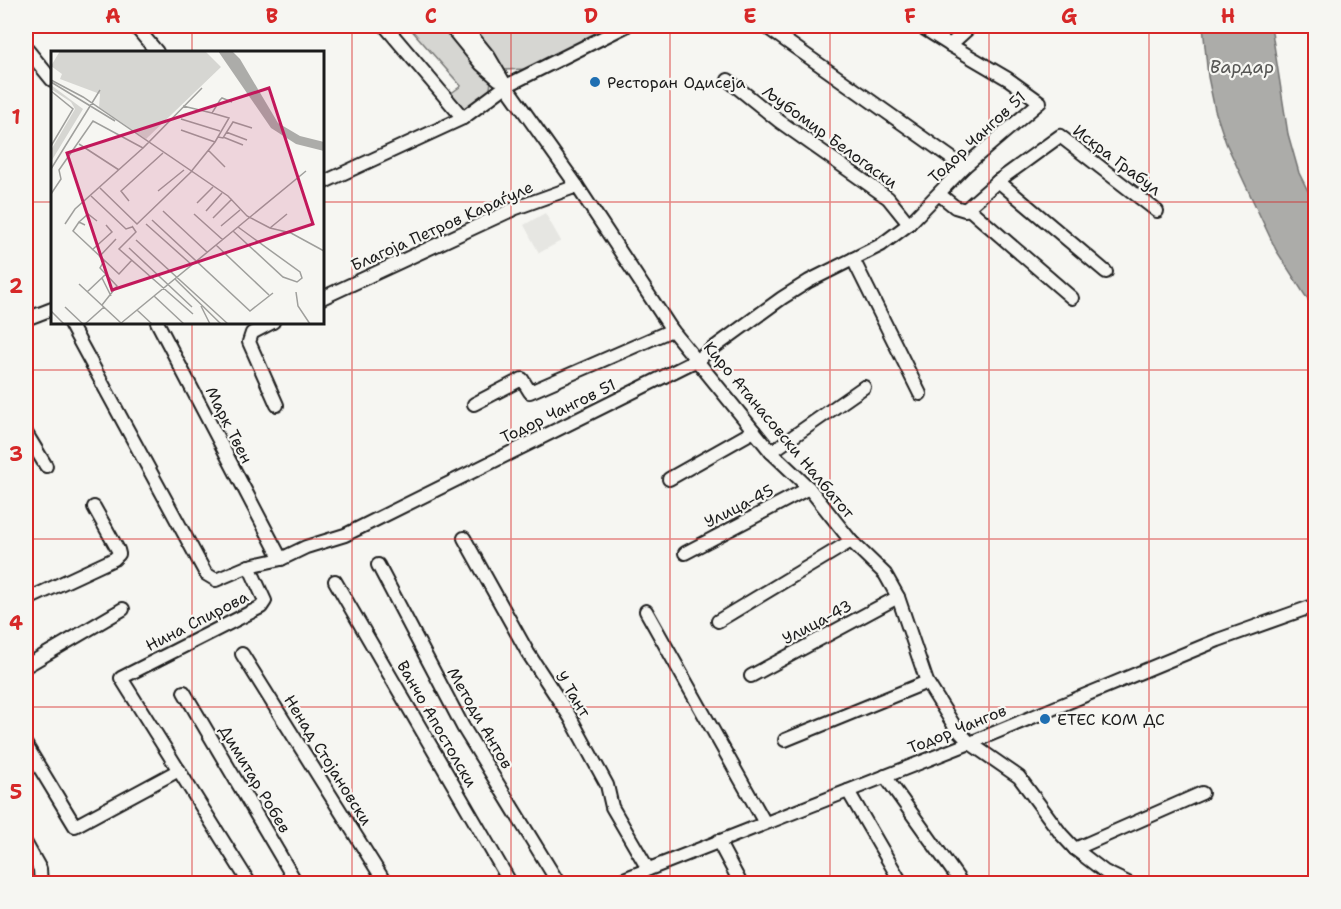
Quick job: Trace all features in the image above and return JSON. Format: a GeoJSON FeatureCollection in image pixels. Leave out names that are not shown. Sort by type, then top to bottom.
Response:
{"type":"FeatureCollection","features":[{"type":"Feature","properties":{"kind":"street"},"geometry":{"type":"LineString","coordinates":[[135,26],[156,51]]}},
{"type":"Feature","properties":{"kind":"street"},"geometry":{"type":"LineString","coordinates":[[385,26],[463,118]]}},
{"type":"Feature","properties":{"kind":"street"},"geometry":{"type":"LineString","coordinates":[[450,26],[481,64],[506,86]]}},
{"type":"Feature","properties":{"kind":"street"},"geometry":{"type":"LineString","coordinates":[[464,26],[489,57],[506,86]]}},
{"type":"Feature","properties":{"kind":"street"},"geometry":{"type":"LineString","coordinates":[[324,182],[463,118],[506,86],[626,26]]}},
{"type":"Feature","properties":{"kind":"street"},"geometry":{"type":"LineString","coordinates":[[765,26],[964,166]]}},
{"type":"Feature","properties":{"kind":"street","name":"Тодор Чангов 51"},"geometry":{"type":"LineString","coordinates":[[249,566],[281,559],[306,547],[345,535],[697,360],[782,298],[881,245],[909,224],[964,166],[1040,102],[1008,79],[920,26]]}},
{"type":"Feature","properties":{"kind":"street"},"geometry":{"type":"LineString","coordinates":[[950,45],[971,26]]}},
{"type":"Feature","properties":{"kind":"street"},"geometry":{"type":"LineString","coordinates":[[26,48],[51,79]]}},
{"type":"Feature","properties":{"kind":"street","name":"Љубомир Белогаски"},"geometry":{"type":"LineString","coordinates":[[728,80],[779,121],[888,198],[909,224]]}},
{"type":"Feature","properties":{"kind":"street","name":"Киро Атанасовски Налбатот"},"geometry":{"type":"LineString","coordinates":[[506,86],[577,186],[672,330],[771,452],[808,488],[851,541],[885,574],[898,597],[927,682],[955,727],[970,743],[1019,777],[1061,834],[1075,849],[1105,872],[1130,884]]}},
{"type":"Feature","properties":{"kind":"street","name":"Искра Грабул"},"geometry":{"type":"LineString","coordinates":[[968,208],[998,181],[1060,136],[1157,211]]}},
{"type":"Feature","properties":{"kind":"street"},"geometry":{"type":"LineString","coordinates":[[998,181],[1106,272]]}},
{"type":"Feature","properties":{"kind":"street","name":"Благоја Петров Караѓуле"},"geometry":{"type":"LineString","coordinates":[[324,297],[516,208],[577,186]]}},
{"type":"Feature","properties":{"kind":"street"},"geometry":{"type":"LineString","coordinates":[[939,194],[958,208],[963,210],[968,208],[1072,298]]}},
{"type":"Feature","properties":{"kind":"street"},"geometry":{"type":"LineString","coordinates":[[853,259],[920,394]]}},
{"type":"Feature","properties":{"kind":"street"},"geometry":{"type":"LineString","coordinates":[[26,319],[51,309]]}},
{"type":"Feature","properties":{"kind":"street","name":"Нина Спирова"},"geometry":{"type":"LineString","coordinates":[[70,324],[206,574],[216,580],[249,566],[265,601],[261,607],[121,678],[250,884]]}},
{"type":"Feature","properties":{"kind":"street","name":"Марк Твен"},"geometry":{"type":"LineString","coordinates":[[158,324],[281,559]]}},
{"type":"Feature","properties":{"kind":"street"},"geometry":{"type":"LineString","coordinates":[[269,324],[252,333],[249,342],[277,405]]}},
{"type":"Feature","properties":{"kind":"street"},"geometry":{"type":"LineString","coordinates":[[474,404],[522,379],[530,392],[672,330]]}},
{"type":"Feature","properties":{"kind":"street"},"geometry":{"type":"LineString","coordinates":[[771,452],[864,387]]}},
{"type":"Feature","properties":{"kind":"street"},"geometry":{"type":"LineString","coordinates":[[669,479],[754,431]]}},
{"type":"Feature","properties":{"kind":"street"},"geometry":{"type":"LineString","coordinates":[[26,433],[46,466]]}},
{"type":"Feature","properties":{"kind":"street","name":"Улица-45"},"geometry":{"type":"LineString","coordinates":[[685,553],[808,488]]}},
{"type":"Feature","properties":{"kind":"street"},"geometry":{"type":"LineString","coordinates":[[26,600],[117,557],[118,550],[94,507]]}},
{"type":"Feature","properties":{"kind":"street","name":"У Тант"},"geometry":{"type":"LineString","coordinates":[[464,538],[528,653],[570,717],[607,784],[612,807],[648,869]]}},
{"type":"Feature","properties":{"kind":"street"},"geometry":{"type":"LineString","coordinates":[[718,621],[851,541]]}},
{"type":"Feature","properties":{"kind":"street","name":"Методи Антов"},"geometry":{"type":"LineString","coordinates":[[378,565],[463,727],[559,884]]}},
{"type":"Feature","properties":{"kind":"street","name":"Ванчо Апостолски"},"geometry":{"type":"LineString","coordinates":[[335,581],[511,884]]}},
{"type":"Feature","properties":{"kind":"street","name":"Улица-43"},"geometry":{"type":"LineString","coordinates":[[751,676],[898,597]]}},
{"type":"Feature","properties":{"kind":"street","name":"Тодор Чангов"},"geometry":{"type":"LineString","coordinates":[[611,884],[970,743],[1218,640],[1316,605]]}},
{"type":"Feature","properties":{"kind":"street"},"geometry":{"type":"LineString","coordinates":[[26,666],[123,609]]}},
{"type":"Feature","properties":{"kind":"street"},"geometry":{"type":"LineString","coordinates":[[646,611],[765,823]]}},
{"type":"Feature","properties":{"kind":"street","name":"Ненад Стојановски"},"geometry":{"type":"LineString","coordinates":[[242,654],[386,884]]}},
{"type":"Feature","properties":{"kind":"street"},"geometry":{"type":"LineString","coordinates":[[784,740],[927,682]]}},
{"type":"Feature","properties":{"kind":"street","name":"Димитар Робев"},"geometry":{"type":"LineString","coordinates":[[184,692],[297,884]]}},
{"type":"Feature","properties":{"kind":"street"},"geometry":{"type":"LineString","coordinates":[[26,745],[75,826],[179,770]]}},
{"type":"Feature","properties":{"kind":"street"},"geometry":{"type":"LineString","coordinates":[[885,776],[962,884]]}},
{"type":"Feature","properties":{"kind":"street"},"geometry":{"type":"LineString","coordinates":[[848,790],[902,884]]}},
{"type":"Feature","properties":{"kind":"street"},"geometry":{"type":"LineString","coordinates":[[1075,849],[1202,793]]}},
{"type":"Feature","properties":{"kind":"street"},"geometry":{"type":"LineString","coordinates":[[718,841],[741,884]]}},
{"type":"Feature","properties":{"kind":"street"},"geometry":{"type":"LineString","coordinates":[[26,844],[40,869],[41,884]]}},
{"type":"Feature","properties":{"kind":"shaded area"},"geometry":{"type":"Polygon","coordinates":[[[408,26],[441,26],[491,81],[489,96],[466,110],[450,94],[461,86],[408,26]]]}},
{"type":"Feature","properties":{"kind":"shaded area"},"geometry":{"type":"Polygon","coordinates":[[[469,26],[620,26],[524,69],[504,70],[469,26]]]}},
{"type":"Feature","properties":{"kind":"shaded area"},"geometry":{"type":"Polygon","coordinates":[[[545,213],[561,241],[539,253],[524,225],[545,213]]]}},
{"type":"Feature","properties":{"kind":"water","name":"Вардар"},"geometry":{"type":"Polygon","coordinates":[[[1203,26],[1271,26],[1288,134],[1299,173],[1315,205],[1315,311],[1276,250],[1226,143],[1215,110],[1208,77],[1203,26]]]}},
{"type":"Feature","properties":{"kind":"place","name":"Ресторан Одисеја"},"geometry":{"type":"Point","coordinates":[595,82]}},
{"type":"Feature","properties":{"kind":"place","name":"ЕТЕС КОМ ДС"},"geometry":{"type":"Point","coordinates":[1045,719]}}]}
